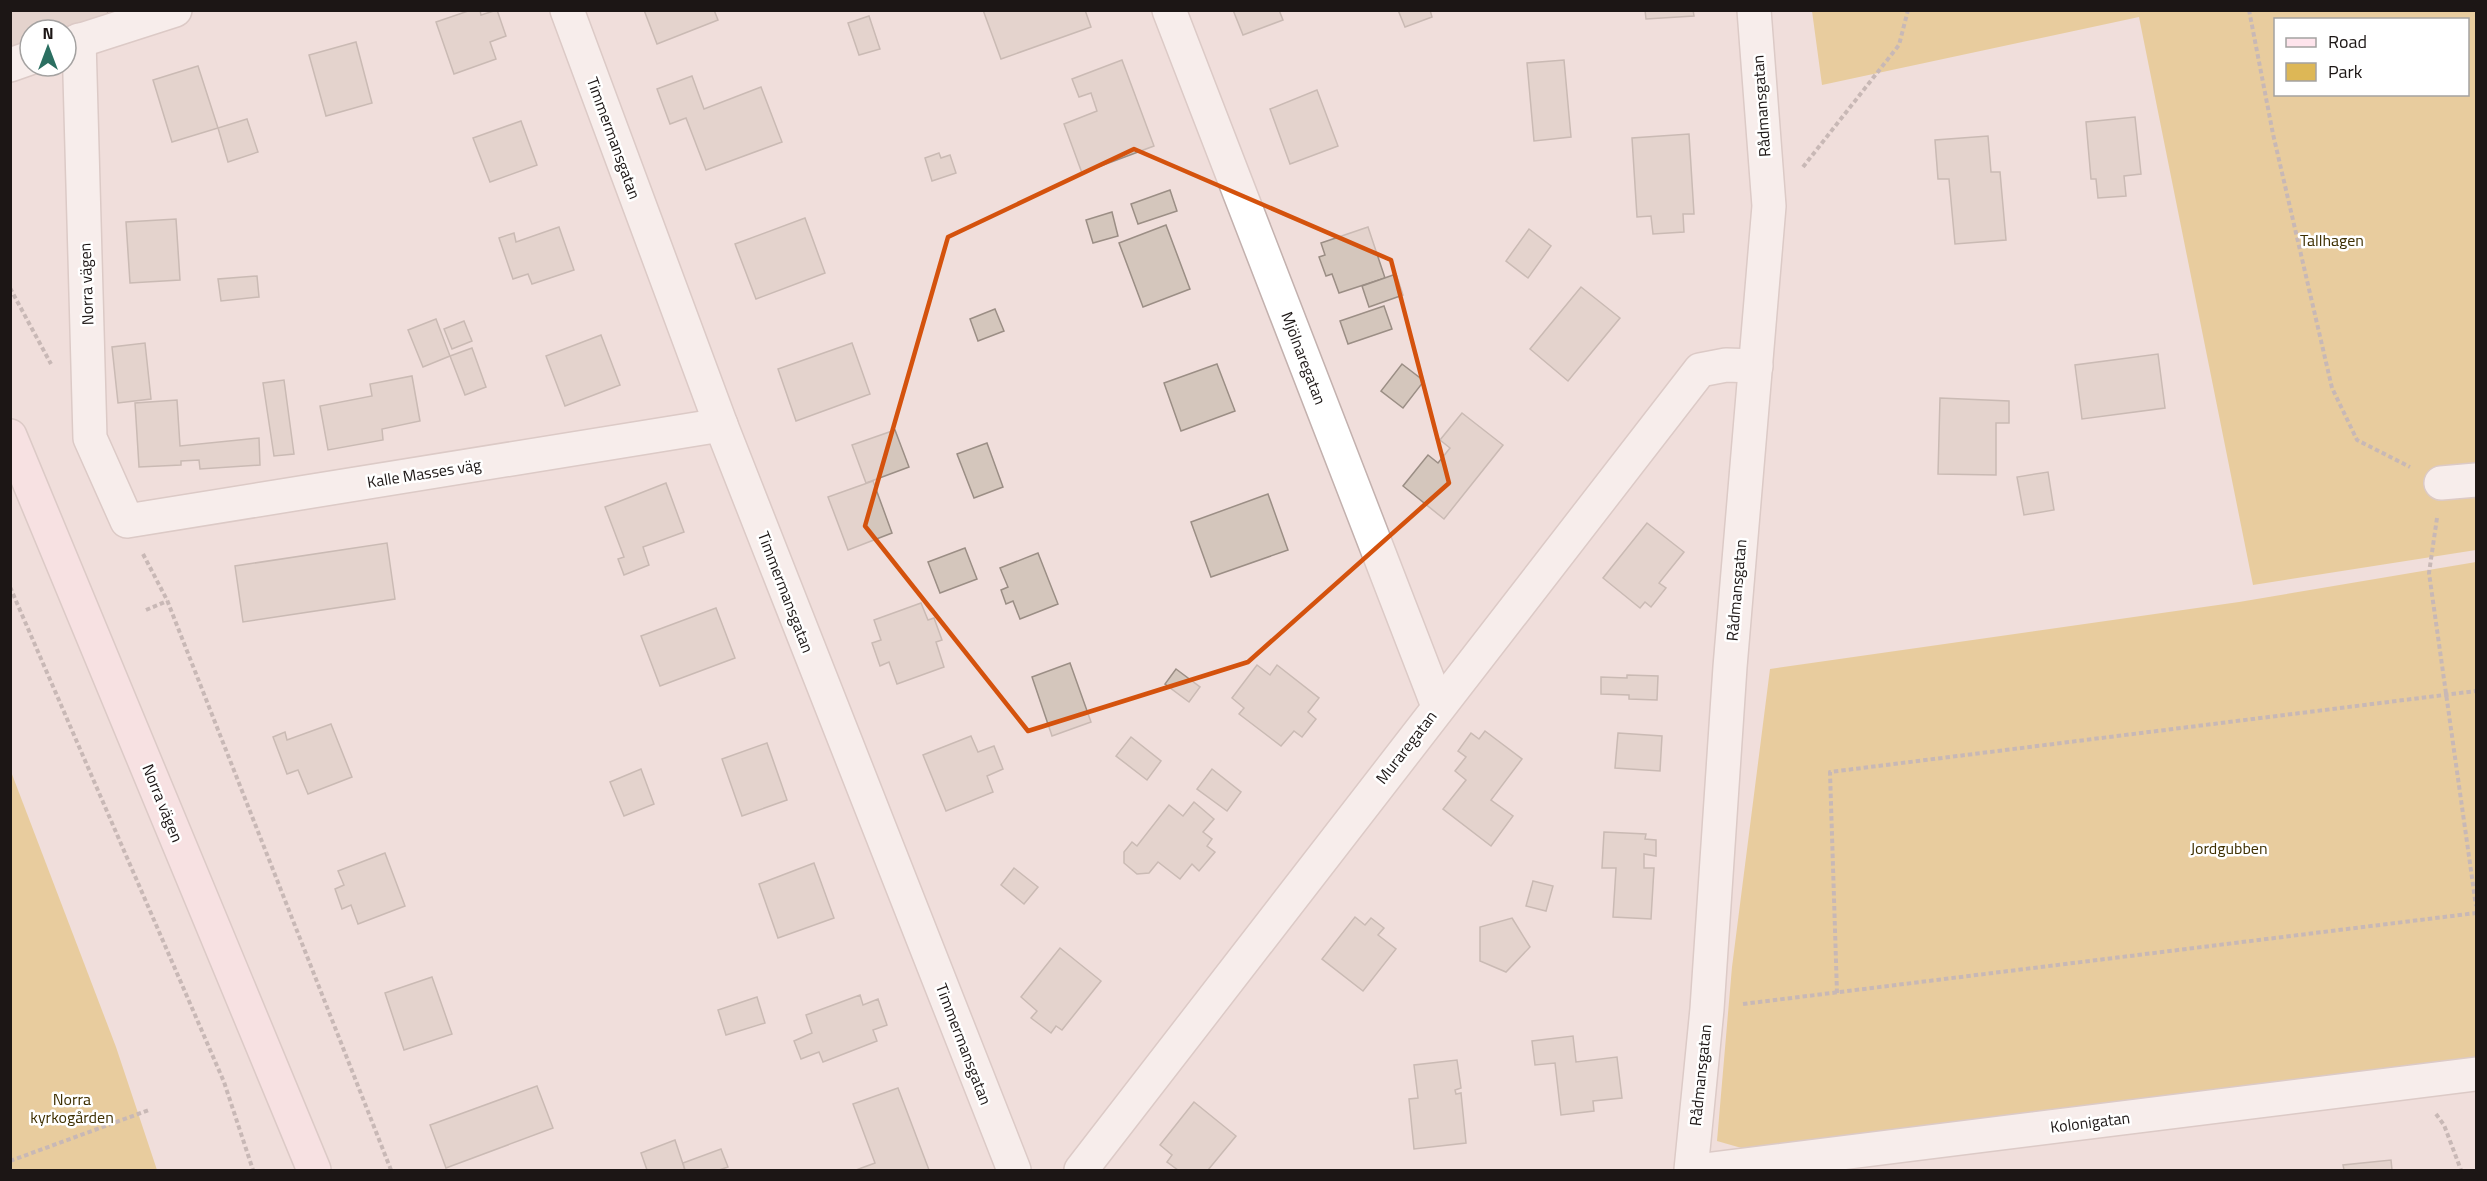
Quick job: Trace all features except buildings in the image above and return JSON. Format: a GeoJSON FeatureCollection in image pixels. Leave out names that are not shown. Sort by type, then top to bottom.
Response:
{"type":"FeatureCollection","features":[{"type":"Feature","properties":{"kind":"main road","name":"Norra vägen"},"geometry":{"type":"LineString","coordinates":[[10,436],[314,1170]]}},
{"type":"Feature","properties":{"kind":"street","name":"Timmermansgatan"},"geometry":{"type":"LineString","coordinates":[[567,10],[721,425],[1014,1170]]}},
{"type":"Feature","properties":{"kind":"street","name":"Mjölnaregatan"},"geometry":{"type":"LineString","coordinates":[[1169,10],[1438,705]]}},
{"type":"Feature","properties":{"kind":"street","name":"Rådmansgatan"},"geometry":{"type":"LineString","coordinates":[[1691,1170],[1707,1009],[1729,678],[1769,206],[1754,10]]}},
{"type":"Feature","properties":{"kind":"street"},"geometry":{"type":"LineString","coordinates":[[78,41],[161,13]]}},
{"type":"Feature","properties":{"kind":"street","name":"Norra vägen"},"geometry":{"type":"LineString","coordinates":[[75,78],[90,438],[127,521]]}},
{"type":"Feature","properties":{"kind":"street","name":"Muraregatan"},"geometry":{"type":"LineString","coordinates":[[1081,1170],[1438,705],[1701,370],[1726,364],[1756,366]]}},
{"type":"Feature","properties":{"kind":"street","name":"Kalle Masses väg"},"geometry":{"type":"LineString","coordinates":[[127,521],[721,425]]}},
{"type":"Feature","properties":{"kind":"street"},"geometry":{"type":"LineString","coordinates":[[2441,483],[2476,480]]}},
{"type":"Feature","properties":{"kind":"street","name":"Kolonigatan"},"geometry":{"type":"LineString","coordinates":[[1704,1170],[2476,1074]]}},
{"type":"Feature","properties":{"kind":"path"},"geometry":{"type":"LineString","coordinates":[[1769,206],[1809,160],[1899,45],[1908,10]]}},
{"type":"Feature","properties":{"kind":"path"},"geometry":{"type":"LineString","coordinates":[[2249,10],[2273,134],[2332,388],[2357,440],[2441,483],[2429,573],[2476,906]]}},
{"type":"Feature","properties":{"kind":"path"},"geometry":{"type":"LineString","coordinates":[[127,521],[167,600],[391,1170]]}},
{"type":"Feature","properties":{"kind":"path"},"geometry":{"type":"LineString","coordinates":[[10,587],[224,1082],[253,1170]]}},
{"type":"Feature","properties":{"kind":"path"},"geometry":{"type":"LineString","coordinates":[[146,610],[167,600]]}},
{"type":"Feature","properties":{"kind":"path"},"geometry":{"type":"LineString","coordinates":[[1837,993],[1830,772],[2476,691]]}},
{"type":"Feature","properties":{"kind":"path"},"geometry":{"type":"LineString","coordinates":[[1707,1009],[2476,913]]}},
{"type":"Feature","properties":{"kind":"path"},"geometry":{"type":"LineString","coordinates":[[2412,1082],[2444,1125],[2461,1170]]}},
{"type":"Feature","properties":{"kind":"path"},"geometry":{"type":"LineString","coordinates":[[10,1161],[149,1110]]}},
{"type":"Feature","properties":{"kind":"highlighted area"},"geometry":{"type":"Polygon","coordinates":[[[1134,149],[1391,260],[1449,483],[1248,662],[1028,731],[865,526],[948,237],[1134,149]]]}},
{"type":"Feature","properties":{"kind":"green space","name":"Tallhagen"},"geometry":{"type":"Polygon","coordinates":[[[1812,11],[2476,11],[2476,550],[2253,585],[2139,17],[1822,85],[1812,11]]]}},
{"type":"Feature","properties":{"kind":"green space","name":"Jordgubben"},"geometry":{"type":"Polygon","coordinates":[[[2476,562],[2476,1061],[1745,1149],[1717,1141],[1732,967],[1770,669],[2239,602],[2476,562]]]}},
{"type":"Feature","properties":{"kind":"green space","name":"Norra kyrkogården"},"geometry":{"type":"Polygon","coordinates":[[[10,769],[116,1047],[157,1170],[11,1170],[10,769]]]}}]}
